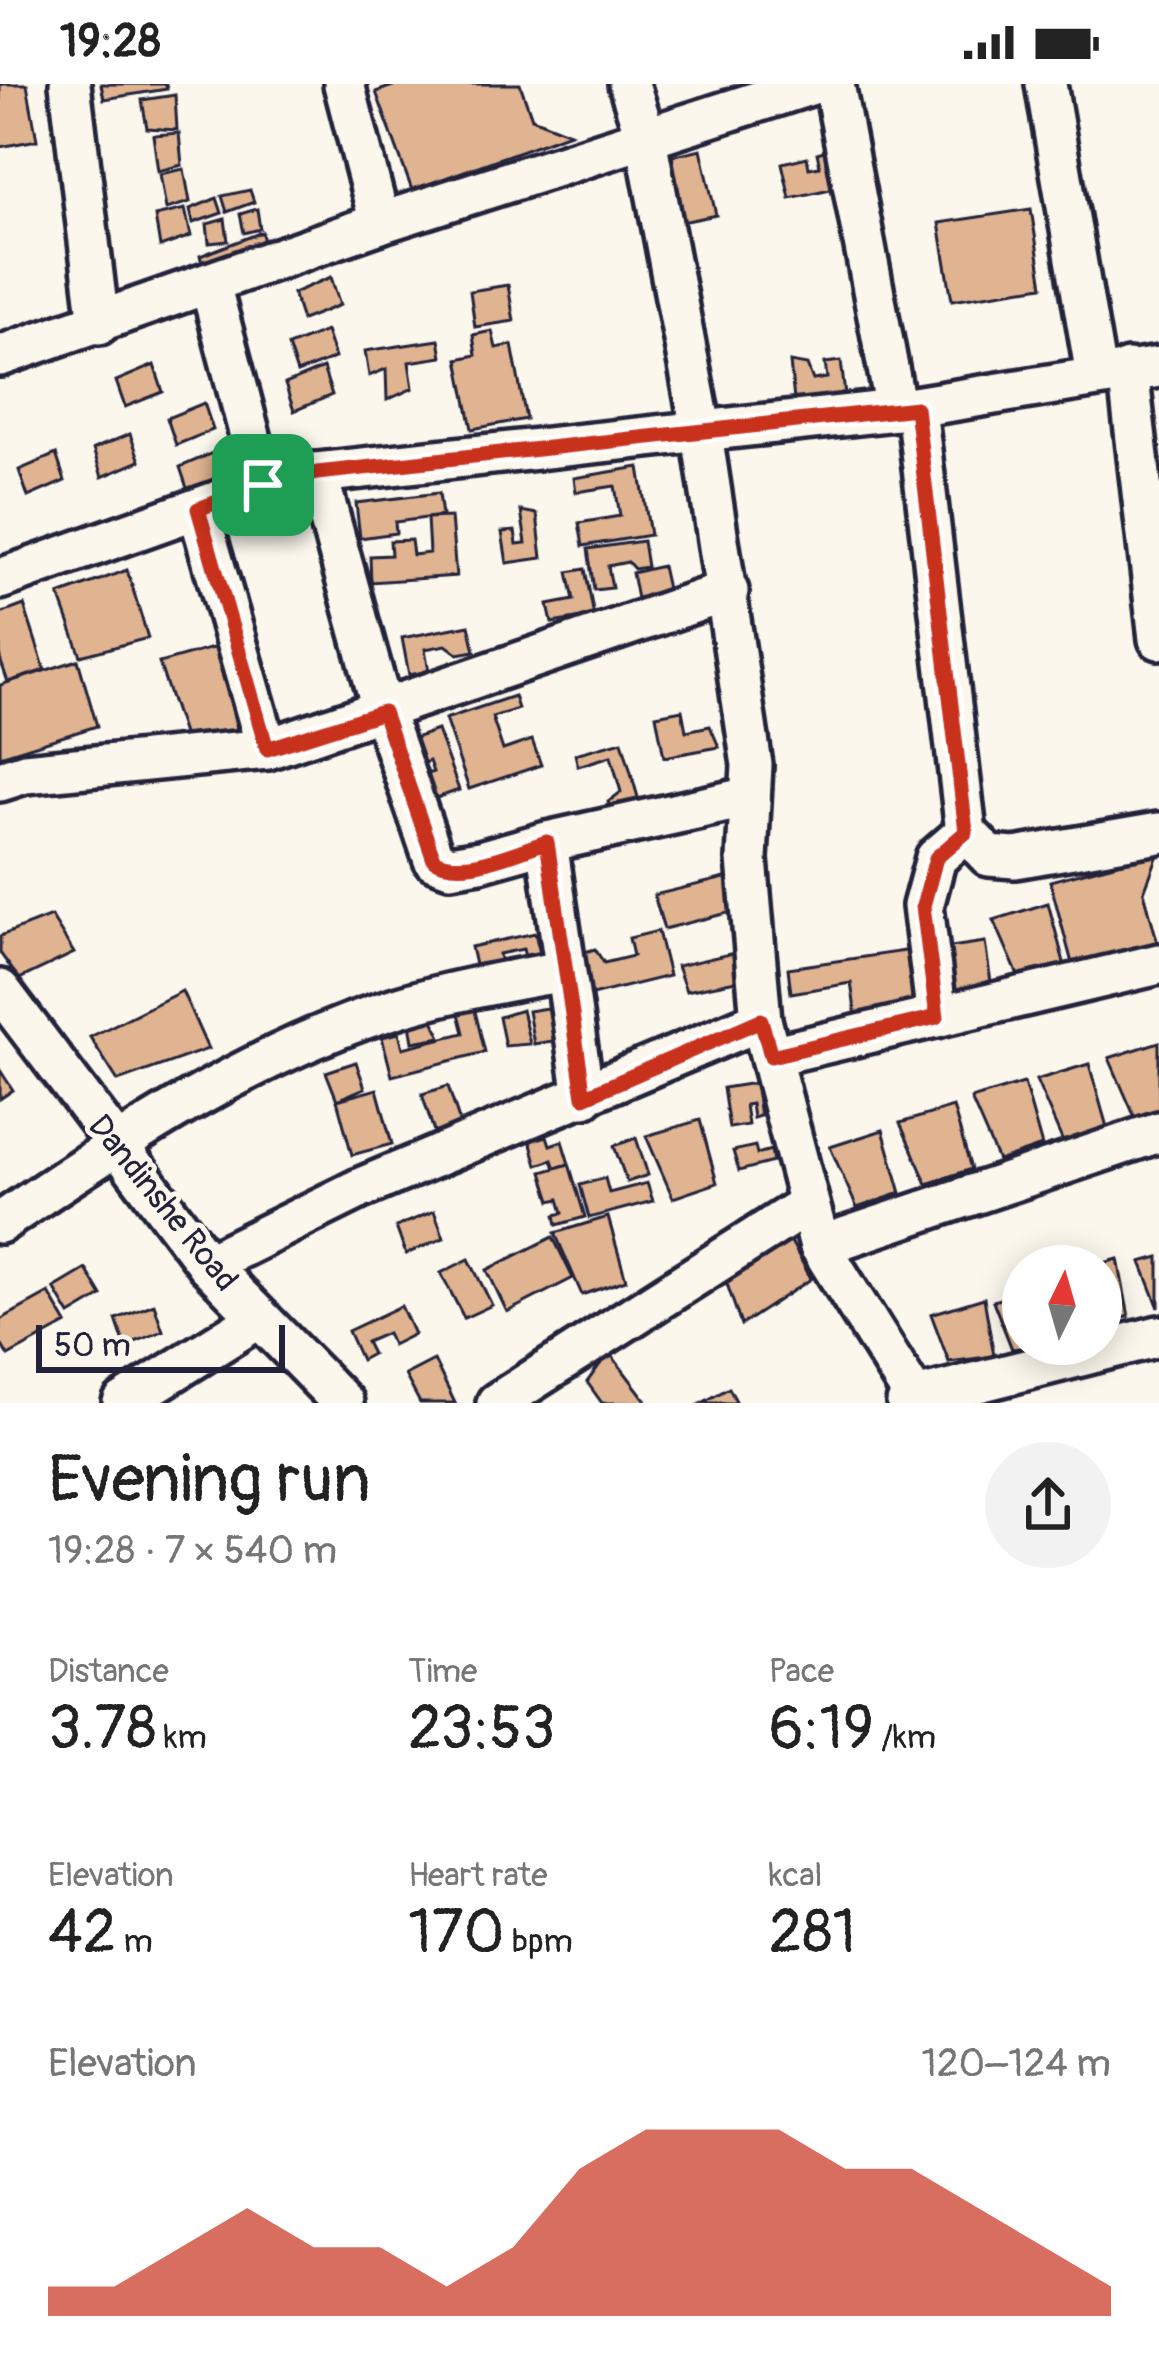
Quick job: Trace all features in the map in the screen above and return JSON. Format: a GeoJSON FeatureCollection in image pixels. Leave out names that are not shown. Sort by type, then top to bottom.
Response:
{"type":"FeatureCollection","features":[{"type":"Feature","properties":{"kind":"street"},"geometry":{"type":"LineString","coordinates":[[70,84],[99,324]]}},
{"type":"Feature","properties":{"kind":"street"},"geometry":{"type":"LineString","coordinates":[[344,84],[380,223]]}},
{"type":"Feature","properties":{"kind":"street"},"geometry":{"type":"LineString","coordinates":[[629,84],[646,139],[728,591],[752,765],[747,859],[766,1038],[820,1246],[914,1401],[1159,1336]]}},
{"type":"Feature","properties":{"kind":"street"},"geometry":{"type":"LineString","coordinates":[[0,356],[380,223],[813,84]]}},
{"type":"Feature","properties":{"kind":"street"},"geometry":{"type":"LineString","coordinates":[[834,84],[906,409],[966,832],[989,856],[1015,858],[1159,833]]}},
{"type":"Feature","properties":{"kind":"street"},"geometry":{"type":"LineString","coordinates":[[1046,84],[1128,371],[1159,639]]}},
{"type":"Feature","properties":{"kind":"street"},"geometry":{"type":"LineString","coordinates":[[210,284],[263,485]]}},
{"type":"Feature","properties":{"kind":"street"},"geometry":{"type":"LineString","coordinates":[[0,579],[263,485],[317,473],[906,409],[1128,371]]}},
{"type":"Feature","properties":{"kind":"street"},"geometry":{"type":"LineString","coordinates":[[317,473],[383,712],[434,860],[450,866],[480,862],[547,842],[750,797]]}},
{"type":"Feature","properties":{"kind":"street"},"geometry":{"type":"LineString","coordinates":[[198,509],[267,749]]}},
{"type":"Feature","properties":{"kind":"street"},"geometry":{"type":"LineString","coordinates":[[0,781],[45,771],[267,749],[728,591]]}},
{"type":"Feature","properties":{"kind":"street"},"geometry":{"type":"LineString","coordinates":[[937,1017],[923,906],[936,858],[966,832]]}},
{"type":"Feature","properties":{"kind":"street"},"geometry":{"type":"LineString","coordinates":[[547,842],[584,1097]]}},
{"type":"Feature","properties":{"kind":"street"},"geometry":{"type":"LineString","coordinates":[[207,1264],[361,1188],[584,1097],[766,1038],[937,1017],[1159,964]]}},
{"type":"Feature","properties":{"kind":"street"},"geometry":{"type":"LineString","coordinates":[[0,1222],[114,1145],[318,1037],[402,1006],[563,971]]}},
{"type":"Feature","properties":{"kind":"street","name":"Dandinshe Road"},"geometry":{"type":"LineString","coordinates":[[0,990],[207,1264],[343,1403]]}},
{"type":"Feature","properties":{"kind":"street"},"geometry":{"type":"LineString","coordinates":[[820,1246],[1159,1132]]}},
{"type":"Feature","properties":{"kind":"street"},"geometry":{"type":"LineString","coordinates":[[497,1403],[808,1204]]}},
{"type":"Feature","properties":{"kind":"street"},"geometry":{"type":"LineString","coordinates":[[122,1403],[259,1318]]}},
{"type":"Feature","properties":{"kind":"building"},"geometry":{"type":"Polygon","coordinates":[[[0,84],[27,84],[37,140],[0,147],[0,84]]]}},
{"type":"Feature","properties":{"kind":"building"},"geometry":{"type":"Polygon","coordinates":[[[101,84],[166,84],[167,89],[104,99],[101,84]]]}},
{"type":"Feature","properties":{"kind":"building"},"geometry":{"type":"Polygon","coordinates":[[[398,84],[520,84],[532,118],[570,133],[412,190],[376,92],[398,84]]]}},
{"type":"Feature","properties":{"kind":"building"},"geometry":{"type":"Polygon","coordinates":[[[175,95],[177,130],[147,128],[142,100],[175,95]]]}},
{"type":"Feature","properties":{"kind":"building"},"geometry":{"type":"Polygon","coordinates":[[[179,133],[182,165],[158,171],[153,135],[179,133]]]}},
{"type":"Feature","properties":{"kind":"building"},"geometry":{"type":"Polygon","coordinates":[[[701,149],[716,215],[677,223],[662,158],[701,149]]]}},
{"type":"Feature","properties":{"kind":"building"},"geometry":{"type":"Polygon","coordinates":[[[830,149],[839,187],[790,198],[782,163],[807,157],[809,168],[820,166],[817,153],[830,149]]]}},
{"type":"Feature","properties":{"kind":"building"},"geometry":{"type":"Polygon","coordinates":[[[184,169],[190,202],[166,209],[160,174],[184,169]]]}},
{"type":"Feature","properties":{"kind":"building"},"geometry":{"type":"Polygon","coordinates":[[[250,190],[254,202],[227,212],[222,196],[250,190]]]}},
{"type":"Feature","properties":{"kind":"building"},"geometry":{"type":"Polygon","coordinates":[[[217,198],[222,213],[193,223],[190,209],[217,198]]]}},
{"type":"Feature","properties":{"kind":"building"},"geometry":{"type":"Polygon","coordinates":[[[185,209],[191,236],[160,247],[155,216],[185,209]]]}},
{"type":"Feature","properties":{"kind":"building"},"geometry":{"type":"Polygon","coordinates":[[[257,209],[260,229],[244,233],[240,214],[257,209]]]}},
{"type":"Feature","properties":{"kind":"building"},"geometry":{"type":"Polygon","coordinates":[[[1031,209],[1043,286],[952,300],[939,223],[1031,209]]]}},
{"type":"Feature","properties":{"kind":"building"},"geometry":{"type":"Polygon","coordinates":[[[225,219],[228,241],[209,243],[207,224],[225,219]]]}},
{"type":"Feature","properties":{"kind":"building"},"geometry":{"type":"Polygon","coordinates":[[[262,232],[264,244],[204,269],[200,256],[262,232]]]}},
{"type":"Feature","properties":{"kind":"building"},"geometry":{"type":"Polygon","coordinates":[[[331,277],[340,305],[302,320],[293,293],[331,277]]]}},
{"type":"Feature","properties":{"kind":"building"},"geometry":{"type":"Polygon","coordinates":[[[508,285],[514,321],[475,327],[470,291],[508,285]]]}},
{"type":"Feature","properties":{"kind":"building"},"geometry":{"type":"Polygon","coordinates":[[[326,331],[335,358],[297,373],[288,346],[326,331]]]}},
{"type":"Feature","properties":{"kind":"building"},"geometry":{"type":"Polygon","coordinates":[[[492,331],[496,348],[512,345],[526,419],[472,429],[458,359],[476,355],[473,335],[492,331]]]}},
{"type":"Feature","properties":{"kind":"building"},"geometry":{"type":"Polygon","coordinates":[[[439,340],[442,357],[409,362],[413,388],[387,400],[386,369],[369,376],[365,351],[439,340]]]}},
{"type":"Feature","properties":{"kind":"building"},"geometry":{"type":"Polygon","coordinates":[[[841,361],[845,395],[794,400],[790,362],[807,365],[813,380],[827,378],[825,363],[841,361]]]}},
{"type":"Feature","properties":{"kind":"building"},"geometry":{"type":"Polygon","coordinates":[[[154,365],[163,392],[125,407],[116,381],[154,365]]]}},
{"type":"Feature","properties":{"kind":"building"},"geometry":{"type":"Polygon","coordinates":[[[323,368],[332,395],[294,411],[285,384],[323,368]]]}},
{"type":"Feature","properties":{"kind":"building"},"geometry":{"type":"Polygon","coordinates":[[[204,403],[213,430],[176,445],[167,418],[204,403]]]}},
{"type":"Feature","properties":{"kind":"building"},"geometry":{"type":"Polygon","coordinates":[[[130,434],[140,461],[102,477],[93,449],[130,434]]]}},
{"type":"Feature","properties":{"kind":"building"},"geometry":{"type":"Polygon","coordinates":[[[217,451],[227,479],[189,494],[180,467],[217,451]]]}},
{"type":"Feature","properties":{"kind":"building"},"geometry":{"type":"Polygon","coordinates":[[[56,454],[65,481],[28,497],[19,470],[56,454]]]}},
{"type":"Feature","properties":{"kind":"building"},"geometry":{"type":"Polygon","coordinates":[[[639,467],[650,535],[583,546],[579,523],[620,516],[615,486],[576,492],[574,478],[639,467]]]}},
{"type":"Feature","properties":{"kind":"building"},"geometry":{"type":"Polygon","coordinates":[[[439,493],[442,516],[395,522],[396,533],[360,538],[356,503],[439,493]]]}},
{"type":"Feature","properties":{"kind":"building"},"geometry":{"type":"Polygon","coordinates":[[[521,511],[537,514],[542,558],[507,563],[502,532],[515,531],[517,544],[526,543],[521,511]]]}},
{"type":"Feature","properties":{"kind":"building"},"geometry":{"type":"Polygon","coordinates":[[[451,517],[456,576],[371,582],[370,556],[391,555],[390,541],[411,540],[413,555],[429,553],[427,518],[451,517]]]}},
{"type":"Feature","properties":{"kind":"building"},"geometry":{"type":"Polygon","coordinates":[[[643,541],[647,567],[634,569],[628,562],[608,566],[612,588],[594,590],[588,549],[643,541]]]}},
{"type":"Feature","properties":{"kind":"building"},"geometry":{"type":"Polygon","coordinates":[[[662,566],[669,598],[638,604],[632,573],[662,566]]]}},
{"type":"Feature","properties":{"kind":"building"},"geometry":{"type":"Polygon","coordinates":[[[585,569],[594,616],[552,623],[548,605],[574,600],[568,572],[585,569]]]}},
{"type":"Feature","properties":{"kind":"building"},"geometry":{"type":"Polygon","coordinates":[[[127,570],[148,638],[81,656],[59,595],[127,570]]]}},
{"type":"Feature","properties":{"kind":"building"},"geometry":{"type":"Polygon","coordinates":[[[24,605],[45,670],[8,682],[0,659],[0,614],[24,605]]]}},
{"type":"Feature","properties":{"kind":"building"},"geometry":{"type":"Polygon","coordinates":[[[469,625],[475,651],[458,654],[446,645],[425,649],[429,671],[409,675],[402,638],[469,625]]]}},
{"type":"Feature","properties":{"kind":"building"},"geometry":{"type":"Polygon","coordinates":[[[216,647],[239,737],[186,743],[159,663],[216,647]]]}},
{"type":"Feature","properties":{"kind":"building"},"geometry":{"type":"Polygon","coordinates":[[[78,660],[97,726],[0,756],[0,685],[78,660]]]}},
{"type":"Feature","properties":{"kind":"building"},"geometry":{"type":"Polygon","coordinates":[[[514,696],[518,709],[492,717],[503,750],[532,740],[541,765],[469,789],[445,719],[514,696]]]}},
{"type":"Feature","properties":{"kind":"building"},"geometry":{"type":"Polygon","coordinates":[[[682,710],[686,731],[710,726],[719,747],[664,757],[656,715],[682,710]]]}},
{"type":"Feature","properties":{"kind":"building"},"geometry":{"type":"Polygon","coordinates":[[[437,730],[459,790],[428,801],[419,777],[433,772],[429,761],[417,766],[407,741],[437,730]]]}},
{"type":"Feature","properties":{"kind":"building"},"geometry":{"type":"Polygon","coordinates":[[[622,741],[641,808],[612,816],[608,802],[621,792],[611,756],[578,766],[575,754],[622,741]]]}},
{"type":"Feature","properties":{"kind":"building"},"geometry":{"type":"Polygon","coordinates":[[[1159,852],[1144,892],[1158,944],[1073,967],[1050,881],[1159,852]]]}},
{"type":"Feature","properties":{"kind":"building"},"geometry":{"type":"Polygon","coordinates":[[[729,877],[736,911],[664,929],[654,895],[729,877]]]}},
{"type":"Feature","properties":{"kind":"building"},"geometry":{"type":"Polygon","coordinates":[[[1048,903],[1065,966],[1021,982],[994,920],[1048,903]]]}},
{"type":"Feature","properties":{"kind":"building"},"geometry":{"type":"Polygon","coordinates":[[[51,916],[74,953],[19,979],[0,953],[0,936],[51,916]]]}},
{"type":"Feature","properties":{"kind":"building"},"geometry":{"type":"Polygon","coordinates":[[[658,931],[669,976],[584,997],[574,955],[595,949],[604,963],[633,956],[629,938],[658,931]]]}},
{"type":"Feature","properties":{"kind":"building"},"geometry":{"type":"Polygon","coordinates":[[[535,933],[543,966],[528,969],[523,949],[499,954],[504,978],[479,983],[471,947],[535,933]]]}},
{"type":"Feature","properties":{"kind":"building"},"geometry":{"type":"Polygon","coordinates":[[[985,942],[992,989],[944,997],[937,949],[985,942]]]}},
{"type":"Feature","properties":{"kind":"building"},"geometry":{"type":"Polygon","coordinates":[[[912,950],[921,1006],[856,1016],[851,983],[791,993],[788,968],[912,950]]]}},
{"type":"Feature","properties":{"kind":"building"},"geometry":{"type":"Polygon","coordinates":[[[738,952],[741,980],[686,991],[677,966],[738,952]]]}},
{"type":"Feature","properties":{"kind":"building"},"geometry":{"type":"Polygon","coordinates":[[[182,991],[208,1049],[118,1081],[90,1037],[182,991]]]}},
{"type":"Feature","properties":{"kind":"building"},"geometry":{"type":"Polygon","coordinates":[[[471,995],[485,1052],[392,1076],[382,1037],[399,1033],[403,1048],[464,1033],[455,998],[471,995]]]}},
{"type":"Feature","properties":{"kind":"building"},"geometry":{"type":"Polygon","coordinates":[[[553,1007],[559,1040],[534,1044],[528,1011],[553,1007]]]}},
{"type":"Feature","properties":{"kind":"building"},"geometry":{"type":"Polygon","coordinates":[[[522,1010],[530,1044],[505,1046],[499,1017],[522,1010]]]}},
{"type":"Feature","properties":{"kind":"building"},"geometry":{"type":"Polygon","coordinates":[[[430,1014],[441,1037],[413,1042],[410,1024],[430,1014]]]}},
{"type":"Feature","properties":{"kind":"building"},"geometry":{"type":"Polygon","coordinates":[[[1159,1042],[1159,1112],[1136,1120],[1109,1058],[1159,1042]]]}},
{"type":"Feature","properties":{"kind":"building"},"geometry":{"type":"Polygon","coordinates":[[[356,1062],[365,1088],[337,1100],[326,1072],[356,1062]]]}},
{"type":"Feature","properties":{"kind":"building"},"geometry":{"type":"Polygon","coordinates":[[[1089,1064],[1107,1127],[1063,1142],[1036,1080],[1089,1064]]]}},
{"type":"Feature","properties":{"kind":"building"},"geometry":{"type":"Polygon","coordinates":[[[0,1070],[13,1090],[0,1099],[0,1070]]]}},
{"type":"Feature","properties":{"kind":"building"},"geometry":{"type":"Polygon","coordinates":[[[755,1083],[760,1116],[753,1118],[751,1104],[745,1105],[748,1125],[729,1128],[723,1088],[755,1083]]]}},
{"type":"Feature","properties":{"kind":"building"},"geometry":{"type":"Polygon","coordinates":[[[1024,1083],[1042,1146],[998,1161],[971,1099],[1024,1083]]]}},
{"type":"Feature","properties":{"kind":"building"},"geometry":{"type":"Polygon","coordinates":[[[448,1086],[462,1129],[436,1138],[422,1094],[448,1086]]]}},
{"type":"Feature","properties":{"kind":"building"},"geometry":{"type":"Polygon","coordinates":[[[377,1089],[392,1144],[352,1155],[337,1100],[377,1089]]]}},
{"type":"Feature","properties":{"kind":"building"},"geometry":{"type":"Polygon","coordinates":[[[953,1107],[971,1169],[927,1184],[900,1123],[953,1107]]]}},
{"type":"Feature","properties":{"kind":"building"},"geometry":{"type":"Polygon","coordinates":[[[700,1120],[717,1183],[673,1198],[646,1136],[700,1120]]]}},
{"type":"Feature","properties":{"kind":"building"},"geometry":{"type":"Polygon","coordinates":[[[883,1130],[901,1193],[857,1208],[830,1147],[883,1130]]]}},
{"type":"Feature","properties":{"kind":"building"},"geometry":{"type":"Polygon","coordinates":[[[547,1136],[550,1145],[562,1141],[569,1164],[555,1168],[552,1160],[537,1165],[530,1141],[547,1136]]]}},
{"type":"Feature","properties":{"kind":"building"},"geometry":{"type":"Polygon","coordinates":[[[636,1138],[648,1175],[627,1182],[614,1146],[636,1138]]]}},
{"type":"Feature","properties":{"kind":"building"},"geometry":{"type":"Polygon","coordinates":[[[755,1146],[757,1154],[771,1150],[773,1162],[739,1171],[733,1151],[755,1146]]]}},
{"type":"Feature","properties":{"kind":"building"},"geometry":{"type":"Polygon","coordinates":[[[569,1164],[585,1217],[557,1225],[555,1215],[563,1213],[559,1199],[551,1201],[542,1172],[569,1164]]]}},
{"type":"Feature","properties":{"kind":"building"},"geometry":{"type":"Polygon","coordinates":[[[605,1178],[609,1193],[647,1183],[653,1201],[589,1218],[580,1185],[605,1178]]]}},
{"type":"Feature","properties":{"kind":"building"},"geometry":{"type":"Polygon","coordinates":[[[434,1211],[444,1238],[406,1254],[396,1227],[434,1211]]]}},
{"type":"Feature","properties":{"kind":"building"},"geometry":{"type":"Polygon","coordinates":[[[608,1217],[626,1280],[582,1295],[555,1233],[608,1217]]]}},
{"type":"Feature","properties":{"kind":"building"},"geometry":{"type":"Polygon","coordinates":[[[786,1232],[811,1279],[741,1325],[725,1278],[786,1232]]]}},
{"type":"Feature","properties":{"kind":"building"},"geometry":{"type":"Polygon","coordinates":[[[553,1237],[573,1278],[507,1312],[487,1270],[553,1237]]]}},
{"type":"Feature","properties":{"kind":"building"},"geometry":{"type":"Polygon","coordinates":[[[1159,1257],[1159,1308],[1141,1262],[1159,1257]]]}},
{"type":"Feature","properties":{"kind":"building"},"geometry":{"type":"Polygon","coordinates":[[[469,1259],[492,1305],[464,1318],[441,1273],[469,1259]]]}},
{"type":"Feature","properties":{"kind":"building"},"geometry":{"type":"Polygon","coordinates":[[[86,1269],[102,1296],[70,1315],[54,1288],[86,1269]]]}},
{"type":"Feature","properties":{"kind":"building"},"geometry":{"type":"Polygon","coordinates":[[[1122,1280],[1129,1317],[1122,1318],[1122,1280]]]}},
{"type":"Feature","properties":{"kind":"building"},"geometry":{"type":"Polygon","coordinates":[[[49,1293],[67,1324],[8,1356],[0,1342],[0,1320],[49,1293]]]}},
{"type":"Feature","properties":{"kind":"building"},"geometry":{"type":"Polygon","coordinates":[[[984,1298],[994,1356],[949,1362],[931,1314],[984,1298]]]}},
{"type":"Feature","properties":{"kind":"building"},"geometry":{"type":"Polygon","coordinates":[[[1002,1298],[1002,1324],[993,1301],[1002,1298]]]}},
{"type":"Feature","properties":{"kind":"building"},"geometry":{"type":"Polygon","coordinates":[[[154,1304],[163,1331],[125,1346],[116,1319],[154,1304]]]}},
{"type":"Feature","properties":{"kind":"building"},"geometry":{"type":"Polygon","coordinates":[[[401,1306],[414,1334],[392,1345],[387,1333],[366,1342],[372,1354],[361,1360],[348,1331],[401,1306]]]}},
{"type":"Feature","properties":{"kind":"building"},"geometry":{"type":"Polygon","coordinates":[[[609,1352],[648,1403],[602,1403],[587,1382],[609,1352]]]}},
{"type":"Feature","properties":{"kind":"building"},"geometry":{"type":"Polygon","coordinates":[[[434,1360],[455,1403],[420,1403],[405,1375],[434,1360]]]}},
{"type":"Feature","properties":{"kind":"building"},"geometry":{"type":"Polygon","coordinates":[[[729,1388],[737,1403],[702,1403],[729,1388]]]}},
{"type":"Feature","properties":{"kind":"route"},"geometry":{"type":"LineString","coordinates":[[916,408],[966,832],[936,858],[926,884],[923,906],[937,1017],[771,1056],[761,1020],[584,1097],[547,842],[480,862],[450,866],[434,860],[383,712],[267,749],[198,509],[263,485],[317,473],[916,408]]}}]}
